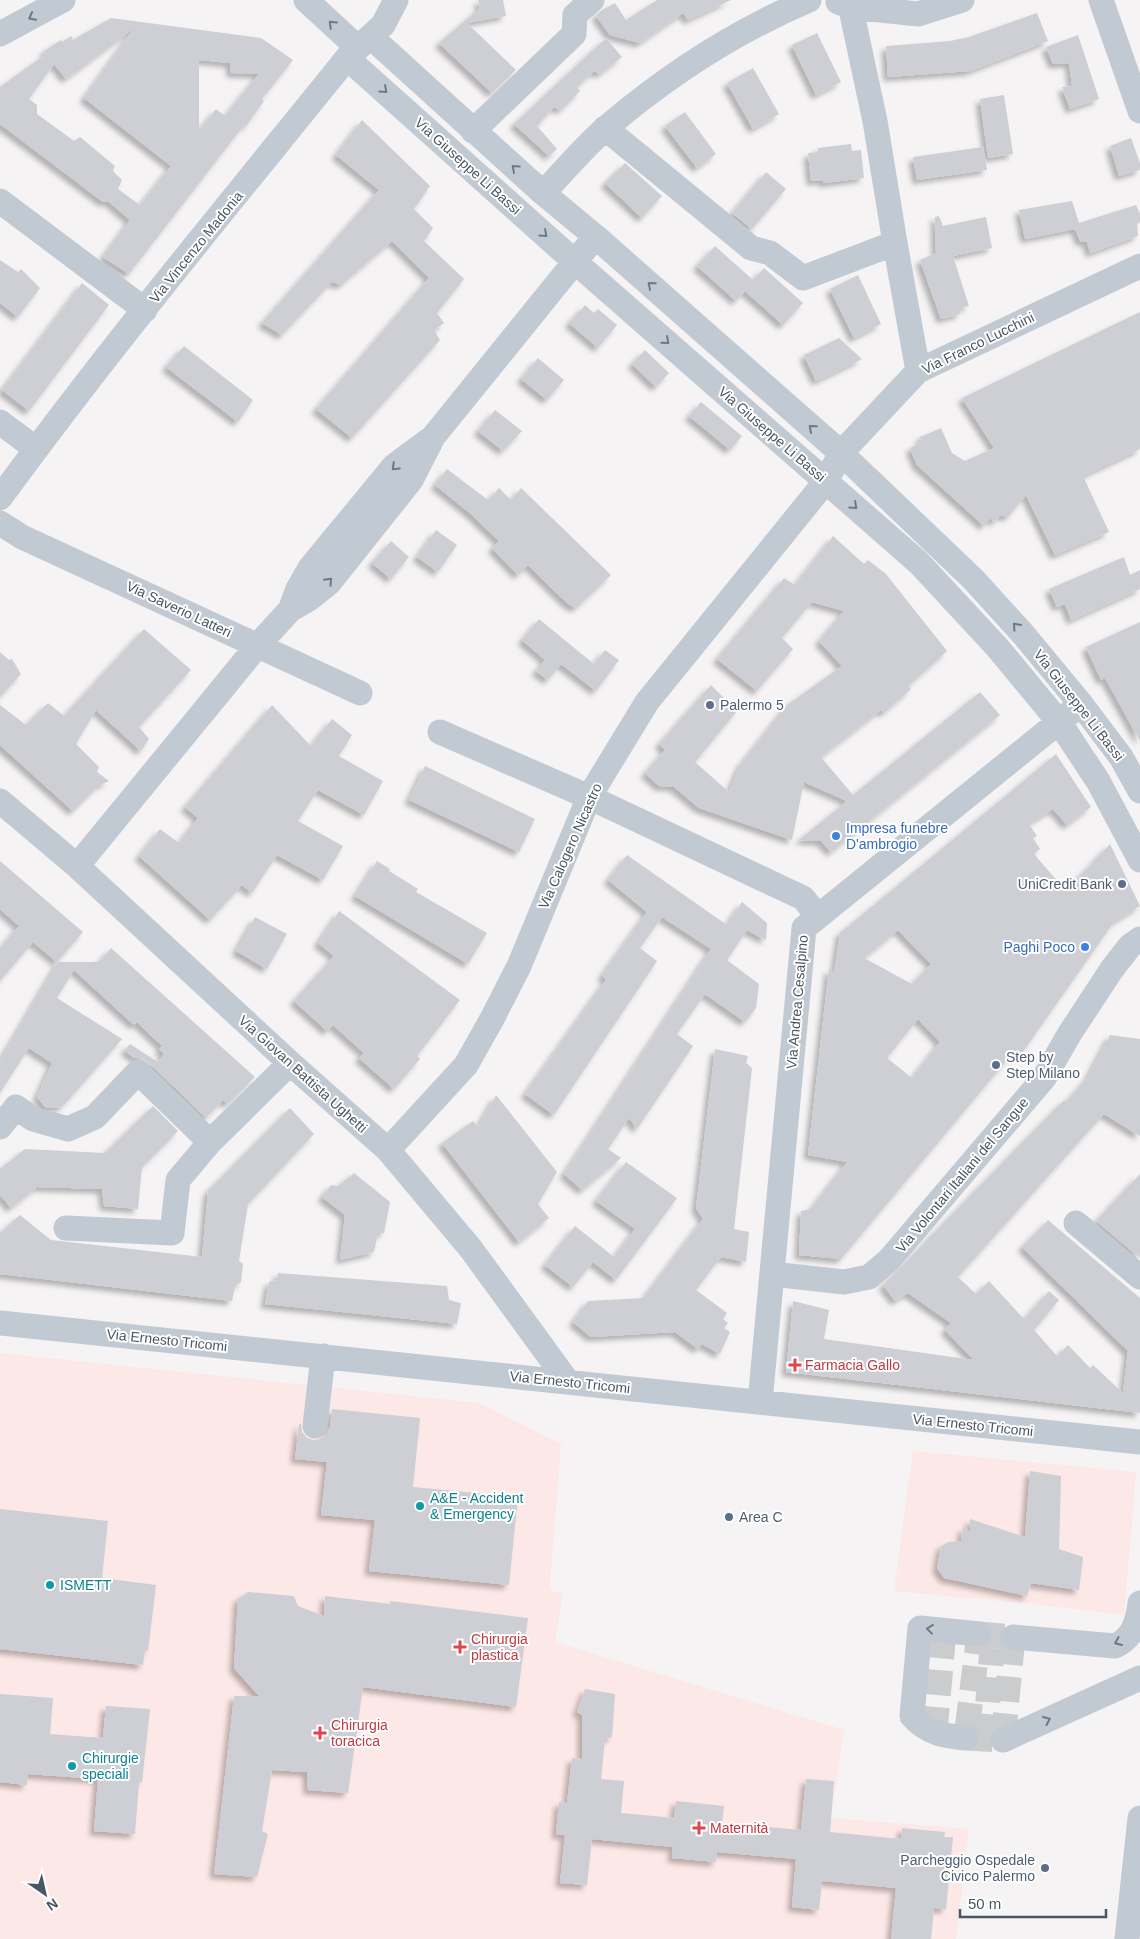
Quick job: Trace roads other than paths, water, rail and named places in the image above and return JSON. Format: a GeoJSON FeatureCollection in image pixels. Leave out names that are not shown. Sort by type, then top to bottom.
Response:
{"type":"FeatureCollection","features":[{"type":"Feature","properties":{"kind":"street"},"geometry":{"type":"LineString","coordinates":[[0,34],[64,0]]}},
{"type":"Feature","properties":{"kind":"street","name":"Via Giuseppe Li Bassi"},"geometry":{"type":"LineString","coordinates":[[307,0],[359,48],[574,261],[918,563],[997,647],[1058,722],[1098,781],[1140,860]]}},
{"type":"Feature","properties":{"kind":"street","name":"Via Vincenzo Madonia"},"geometry":{"type":"LineString","coordinates":[[0,498],[145,310],[359,48],[383,25],[396,0]]}},
{"type":"Feature","properties":{"kind":"street"},"geometry":{"type":"LineString","coordinates":[[473,131],[574,34],[575,15],[592,0]]}},
{"type":"Feature","properties":{"kind":"street"},"geometry":{"type":"LineString","coordinates":[[543,193],[606,128],[652,91],[716,49],[768,19],[809,0]]}},
{"type":"Feature","properties":{"kind":"street"},"geometry":{"type":"LineString","coordinates":[[918,371],[875,121],[857,39],[845,2],[918,14],[962,0]]}},
{"type":"Feature","properties":{"kind":"street"},"geometry":{"type":"LineString","coordinates":[[1101,0],[1140,111]]}},
{"type":"Feature","properties":{"kind":"street","name":"Via Giuseppe Li Bassi"},"geometry":{"type":"LineString","coordinates":[[359,48],[473,131],[841,453],[974,580],[1023,634],[1081,704],[1131,753],[1140,790]]}},
{"type":"Feature","properties":{"kind":"street"},"geometry":{"type":"LineString","coordinates":[[606,128],[751,248],[770,253],[803,278],[895,243]]}},
{"type":"Feature","properties":{"kind":"street"},"geometry":{"type":"LineString","coordinates":[[0,200],[145,310]]}},
{"type":"Feature","properties":{"kind":"street"},"geometry":{"type":"LineString","coordinates":[[77,866],[258,645],[290,610],[309,599],[328,583],[411,480],[433,437],[574,261],[596,237]]}},
{"type":"Feature","properties":{"kind":"street","name":"Via Franco Lucchini"},"geometry":{"type":"LineString","coordinates":[[826,481],[841,453],[918,371],[1140,266]]}},
{"type":"Feature","properties":{"kind":"street"},"geometry":{"type":"LineString","coordinates":[[0,422],[36,449]]}},
{"type":"Feature","properties":{"kind":"street","name":"Via Calogero Nicastro"},"geometry":{"type":"LineString","coordinates":[[388,1150],[466,1065],[519,966],[589,797],[647,702],[826,481]]}},
{"type":"Feature","properties":{"kind":"street","name":"Via Saverio Latteri"},"geometry":{"type":"LineString","coordinates":[[0,523],[22,537],[360,693]]}},
{"type":"Feature","properties":{"kind":"street","name":"Via Andrea Cesalpino"},"geometry":{"type":"LineString","coordinates":[[760,1402],[804,928],[1081,704]]}},
{"type":"Feature","properties":{"kind":"street"},"geometry":{"type":"LineString","coordinates":[[440,732],[589,797],[803,898],[818,916]]}},
{"type":"Feature","properties":{"kind":"street","name":"Via Giovan Battista Ughetti"},"geometry":{"type":"LineString","coordinates":[[1,804],[77,866],[290,1063],[388,1150],[470,1249],[568,1382]]}},
{"type":"Feature","properties":{"kind":"street","name":"Via Volontari Italiani del Sangue"},"geometry":{"type":"LineString","coordinates":[[772,1274],[844,1282],[869,1277],[889,1260],[1044,1078],[1070,1032],[1112,969],[1130,946],[1140,939]]}},
{"type":"Feature","properties":{"kind":"street"},"geometry":{"type":"LineString","coordinates":[[66,1228],[172,1233],[178,1180],[210,1142],[290,1063]]}},
{"type":"Feature","properties":{"kind":"street"},"geometry":{"type":"LineString","coordinates":[[0,1127],[16,1107],[33,1119],[68,1129],[95,1117],[138,1072],[210,1142]]}},
{"type":"Feature","properties":{"kind":"street"},"geometry":{"type":"LineString","coordinates":[[1076,1223],[1140,1277]]}},
{"type":"Feature","properties":{"kind":"street","name":"Via Ernesto Tricomi"},"geometry":{"type":"LineString","coordinates":[[0,1323],[1140,1442]]}},
{"type":"Feature","properties":{"kind":"street"},"geometry":{"type":"LineString","coordinates":[[316,1426],[323,1356]]}},
{"type":"Feature","properties":{"kind":"street"},"geometry":{"type":"LineString","coordinates":[[1013,1637],[1115,1646],[1132,1632],[1140,1603]]}},
{"type":"Feature","properties":{"kind":"street"},"geometry":{"type":"LineString","coordinates":[[966,1738],[935,1732],[921,1726],[912,1716],[920,1628],[979,1634]]}},
{"type":"Feature","properties":{"kind":"street"},"geometry":{"type":"LineString","coordinates":[[1003,1740],[1140,1678]]}},
{"type":"Feature","properties":{"kind":"street"},"geometry":{"type":"LineString","coordinates":[[1127,1939],[1136,1902],[1140,1818]]}},
{"type":"Feature","properties":{"kind":"tunnel"},"geometry":{"type":"LineString","coordinates":[[935,1732],[944,1631]]}},
{"type":"Feature","properties":{"kind":"tunnel"},"geometry":{"type":"LineString","coordinates":[[979,1634],[1013,1637],[1003,1740],[966,1738],[979,1634]]}},
{"type":"Feature","properties":{"kind":"tunnel"},"geometry":{"type":"LineString","coordinates":[[985,1739],[992,1648]]}},
{"type":"Feature","properties":{"kind":"place","name":"Palermo 5"},"geometry":{"type":"Point","coordinates":[710,705]}},
{"type":"Feature","properties":{"kind":"place","name":"Impresa funebre D'ambrogio"},"geometry":{"type":"Point","coordinates":[836,836]}},
{"type":"Feature","properties":{"kind":"place","name":"UniCredit Bank"},"geometry":{"type":"Point","coordinates":[1122,884]}},
{"type":"Feature","properties":{"kind":"place","name":"Paghi Poco"},"geometry":{"type":"Point","coordinates":[1085,947]}},
{"type":"Feature","properties":{"kind":"place","name":"Step by Step Milano"},"geometry":{"type":"Point","coordinates":[996,1065]}},
{"type":"Feature","properties":{"kind":"place","name":"Farmacia Gallo"},"geometry":{"type":"Point","coordinates":[795,1365]}},
{"type":"Feature","properties":{"kind":"place","name":"A&E - Accident & Emergency"},"geometry":{"type":"Point","coordinates":[420,1506]}},
{"type":"Feature","properties":{"kind":"place","name":"Area C"},"geometry":{"type":"Point","coordinates":[729,1517]}},
{"type":"Feature","properties":{"kind":"place","name":"ISMETT"},"geometry":{"type":"Point","coordinates":[50,1585]}},
{"type":"Feature","properties":{"kind":"place","name":"Chirurgia plastica"},"geometry":{"type":"Point","coordinates":[460,1647]}},
{"type":"Feature","properties":{"kind":"place","name":"Chirurgia toracica"},"geometry":{"type":"Point","coordinates":[320,1733]}},
{"type":"Feature","properties":{"kind":"place","name":"Chirurgie speciali"},"geometry":{"type":"Point","coordinates":[72,1766]}},
{"type":"Feature","properties":{"kind":"place","name":"Maternità"},"geometry":{"type":"Point","coordinates":[699,1828]}},
{"type":"Feature","properties":{"kind":"place","name":"Parcheggio Ospedale Civico Palermo"},"geometry":{"type":"Point","coordinates":[1045,1868]}}]}
